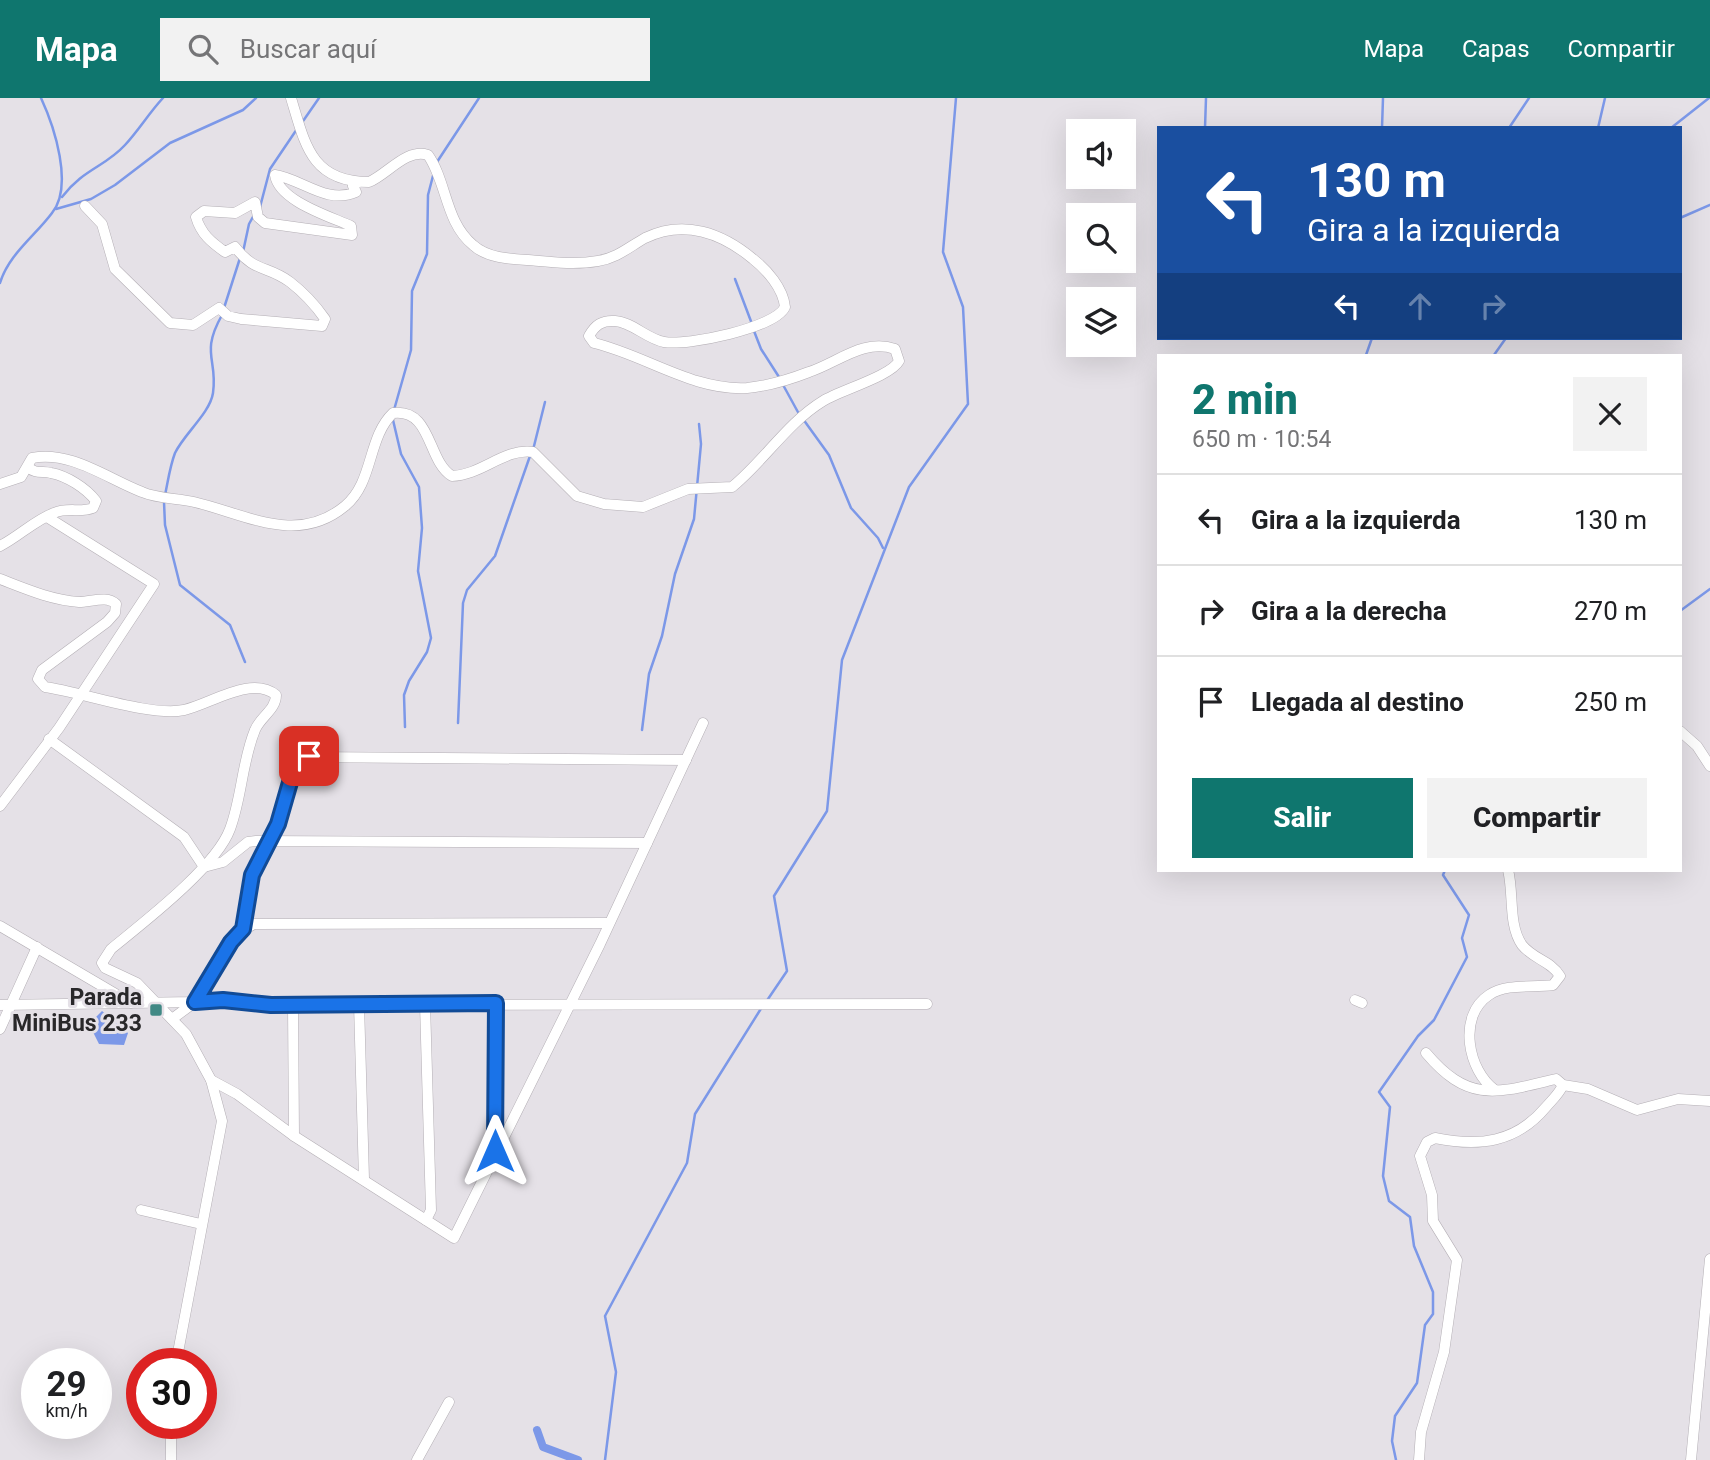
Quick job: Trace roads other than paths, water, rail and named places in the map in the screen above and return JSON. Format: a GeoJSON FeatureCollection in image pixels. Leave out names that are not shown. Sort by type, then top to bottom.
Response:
{"type":"FeatureCollection","features":[{"type":"Feature","properties":{"kind":"street"},"geometry":{"type":"LineString","coordinates":[[291,98],[313,158],[328,173],[358,182]]}},
{"type":"Feature","properties":{"kind":"street"},"geometry":{"type":"LineString","coordinates":[[0,484],[21,477],[32,458],[45,455],[105,474],[146,494],[194,502],[270,526],[309,524],[331,517],[357,495],[383,425],[393,413],[403,412],[420,425],[430,439],[439,464],[452,476],[463,475],[511,453],[533,452],[578,496],[604,504],[643,507],[688,489],[732,487],[819,403],[850,386],[892,370],[899,361],[895,349],[867,347],[808,373],[747,388],[724,387],[675,374],[625,352],[594,343],[589,335],[594,326],[617,321],[660,341],[676,344],[714,337],[775,318],[785,307],[780,291],[765,269],[737,247],[714,234],[681,229],[663,231],[622,254],[598,261],[572,263],[496,257],[472,245],[463,233],[428,155],[415,154],[378,178],[358,182],[353,186],[356,192],[346,196],[316,191],[286,177],[275,175],[277,186],[291,199],[351,226],[352,235],[265,223],[258,217],[255,202],[235,213],[204,211],[196,216],[199,228],[211,243],[225,252],[236,247],[251,265],[291,283],[319,310],[325,319],[321,326],[241,319],[228,316],[219,308],[199,318],[192,325],[170,323],[116,269],[102,224],[85,206]]}},
{"type":"Feature","properties":{"kind":"street"},"geometry":{"type":"LineString","coordinates":[[0,546],[47,517],[74,509],[86,511],[93,508],[96,501],[90,493],[65,478],[32,471],[28,467]]}},
{"type":"Feature","properties":{"kind":"street"},"geometry":{"type":"LineString","coordinates":[[0,806],[154,584],[47,517]]}},
{"type":"Feature","properties":{"kind":"street"},"geometry":{"type":"LineString","coordinates":[[0,579],[43,596],[77,601],[106,599],[116,604],[115,613],[107,622],[38,675],[41,684],[46,687],[181,710],[241,690],[264,688],[276,695],[274,706],[254,731],[229,831],[204,867],[103,956],[105,968],[130,978],[194,1044],[211,1080],[222,1121],[179,1348]]}},
{"type":"Feature","properties":{"kind":"street"},"geometry":{"type":"LineString","coordinates":[[211,1080],[237,1094],[294,1136],[454,1238],[495,1151],[535,1079],[703,723]]}},
{"type":"Feature","properties":{"kind":"street"},"geometry":{"type":"LineString","coordinates":[[1682,733],[1697,746],[1710,766]]}},
{"type":"Feature","properties":{"kind":"street"},"geometry":{"type":"LineString","coordinates":[[49,739],[184,837],[204,867]]}},
{"type":"Feature","properties":{"kind":"street"},"geometry":{"type":"LineString","coordinates":[[243,929],[252,875],[278,824],[295,765],[302,757],[685,760]]}},
{"type":"Feature","properties":{"kind":"street"},"geometry":{"type":"LineString","coordinates":[[204,867],[223,862],[248,842],[647,843]]}},
{"type":"Feature","properties":{"kind":"street"},"geometry":{"type":"LineString","coordinates":[[1495,1090],[1481,1077],[1471,1051],[1470,1025],[1479,1004],[1500,990],[1553,985],[1560,976],[1549,964],[1532,955],[1516,934],[1508,872]]}},
{"type":"Feature","properties":{"kind":"street"},"geometry":{"type":"LineString","coordinates":[[172,1019],[195,1002],[231,942],[243,929],[254,924],[609,923]]}},
{"type":"Feature","properties":{"kind":"street"},"geometry":{"type":"LineString","coordinates":[[0,926],[131,1003]]}},
{"type":"Feature","properties":{"kind":"street"},"geometry":{"type":"LineString","coordinates":[[0,1029],[5,1005],[37,947]]}},
{"type":"Feature","properties":{"kind":"street"},"geometry":{"type":"LineString","coordinates":[[5,1005],[223,1000],[293,1005],[927,1004]]}},
{"type":"Feature","properties":{"kind":"street"},"geometry":{"type":"LineString","coordinates":[[425,1003],[431,1210],[426,1220]]}},
{"type":"Feature","properties":{"kind":"street"},"geometry":{"type":"LineString","coordinates":[[495,1151],[496,1003]]}},
{"type":"Feature","properties":{"kind":"street"},"geometry":{"type":"LineString","coordinates":[[359,1004],[364,1179]]}},
{"type":"Feature","properties":{"kind":"street"},"geometry":{"type":"LineString","coordinates":[[293,1005],[294,1136]]}},
{"type":"Feature","properties":{"kind":"street"},"geometry":{"type":"LineString","coordinates":[[1426,1053],[1456,1083],[1495,1090],[1516,1090],[1556,1079],[1563,1085],[1587,1089],[1637,1110],[1678,1098],[1710,1101]]}},
{"type":"Feature","properties":{"kind":"street"},"geometry":{"type":"LineString","coordinates":[[1419,1460],[1421,1432],[1444,1352],[1457,1260],[1433,1221],[1432,1195],[1420,1156],[1423,1147],[1434,1138],[1469,1142],[1520,1132],[1533,1122],[1563,1085]]}},
{"type":"Feature","properties":{"kind":"street"},"geometry":{"type":"LineString","coordinates":[[141,1210],[201,1224]]}},
{"type":"Feature","properties":{"kind":"street"},"geometry":{"type":"LineString","coordinates":[[1691,1460],[1710,1259]]}},
{"type":"Feature","properties":{"kind":"street"},"geometry":{"type":"LineString","coordinates":[[417,1460],[449,1402]]}},
{"type":"Feature","properties":{"kind":"street"},"geometry":{"type":"LineString","coordinates":[[171,1439],[171,1460]]}},
{"type":"Feature","properties":{"kind":"water"},"geometry":{"type":"Polygon","coordinates":[[[102,1011],[128,1033],[124,1045],[99,1044],[89,1024],[102,1011]]]}},
{"type":"Feature","properties":{"kind":"waterway"},"geometry":{"type":"LineString","coordinates":[[0,283],[10,263],[52,213],[61,188],[60,156],[41,98]]}},
{"type":"Feature","properties":{"kind":"waterway"},"geometry":{"type":"LineString","coordinates":[[62,197],[78,180],[125,145],[163,98]]}},
{"type":"Feature","properties":{"kind":"waterway"},"geometry":{"type":"LineString","coordinates":[[56,209],[91,199],[115,185],[170,143],[243,110],[256,98]]}},
{"type":"Feature","properties":{"kind":"waterway"},"geometry":{"type":"LineString","coordinates":[[301,124],[319,98]]}},
{"type":"Feature","properties":{"kind":"waterway"},"geometry":{"type":"LineString","coordinates":[[437,162],[479,98]]}},
{"type":"Feature","properties":{"kind":"waterway"},"geometry":{"type":"LineString","coordinates":[[766,1002],[787,971],[774,896],[827,811],[842,660],[909,487],[968,404],[963,307],[943,252],[956,98]]}},
{"type":"Feature","properties":{"kind":"waterway"},"geometry":{"type":"LineString","coordinates":[[1205,126],[1206,98]]}},
{"type":"Feature","properties":{"kind":"waterway"},"geometry":{"type":"LineString","coordinates":[[1382,126],[1383,98]]}},
{"type":"Feature","properties":{"kind":"waterway"},"geometry":{"type":"LineString","coordinates":[[1510,126],[1529,98]]}},
{"type":"Feature","properties":{"kind":"waterway"},"geometry":{"type":"LineString","coordinates":[[1598,126],[1605,98]]}},
{"type":"Feature","properties":{"kind":"waterway"},"geometry":{"type":"LineString","coordinates":[[1674,126],[1709,98]]}},
{"type":"Feature","properties":{"kind":"waterway"},"geometry":{"type":"LineString","coordinates":[[260,207],[270,169],[297,129]]}},
{"type":"Feature","properties":{"kind":"waterway"},"geometry":{"type":"LineString","coordinates":[[394,410],[411,350],[412,291],[427,254],[428,195],[434,172]]}},
{"type":"Feature","properties":{"kind":"waterway"},"geometry":{"type":"LineString","coordinates":[[1682,217],[1710,205]]}},
{"type":"Feature","properties":{"kind":"waterway"},"geometry":{"type":"LineString","coordinates":[[243,252],[249,224],[254,215]]}},
{"type":"Feature","properties":{"kind":"waterway"},"geometry":{"type":"LineString","coordinates":[[224,308],[240,258]]}},
{"type":"Feature","properties":{"kind":"waterway"},"geometry":{"type":"LineString","coordinates":[[735,279],[752,324]]}},
{"type":"Feature","properties":{"kind":"waterway"},"geometry":{"type":"LineString","coordinates":[[165,495],[175,453],[211,401],[214,381],[212,339],[222,315]]}},
{"type":"Feature","properties":{"kind":"waterway"},"geometry":{"type":"LineString","coordinates":[[754,331],[761,349],[779,377]]}},
{"type":"Feature","properties":{"kind":"waterway"},"geometry":{"type":"LineString","coordinates":[[1366,354],[1371,340]]}},
{"type":"Feature","properties":{"kind":"waterway"},"geometry":{"type":"LineString","coordinates":[[1495,354],[1505,340]]}},
{"type":"Feature","properties":{"kind":"waterway"},"geometry":{"type":"LineString","coordinates":[[782,383],[799,414]]}},
{"type":"Feature","properties":{"kind":"waterway"},"geometry":{"type":"LineString","coordinates":[[533,450],[545,402]]}},
{"type":"Feature","properties":{"kind":"waterway"},"geometry":{"type":"LineString","coordinates":[[803,419],[829,455],[851,508],[878,538],[883,548]]}},
{"type":"Feature","properties":{"kind":"waterway"},"geometry":{"type":"LineString","coordinates":[[393,420],[401,454],[419,487],[422,528],[418,571],[431,638],[427,652],[409,681],[404,695],[405,727]]}},
{"type":"Feature","properties":{"kind":"waterway"},"geometry":{"type":"LineString","coordinates":[[642,730],[649,674],[662,636],[675,574],[694,519],[701,444],[699,424]]}},
{"type":"Feature","properties":{"kind":"waterway"},"geometry":{"type":"LineString","coordinates":[[458,723],[463,603],[467,590],[495,556],[530,456]]}},
{"type":"Feature","properties":{"kind":"waterway"},"geometry":{"type":"LineString","coordinates":[[164,502],[165,525],[180,585],[230,625],[245,662]]}},
{"type":"Feature","properties":{"kind":"waterway"},"geometry":{"type":"LineString","coordinates":[[1682,610],[1710,589]]}},
{"type":"Feature","properties":{"kind":"waterway"},"geometry":{"type":"LineString","coordinates":[[1396,1460],[1392,1441],[1395,1416],[1417,1383],[1425,1325],[1433,1314],[1433,1292],[1414,1246],[1410,1217],[1389,1201],[1383,1176],[1390,1107],[1379,1092],[1418,1036],[1434,1020],[1467,957],[1462,938],[1469,915],[1443,875],[1444,872]]}},
{"type":"Feature","properties":{"kind":"waterway"},"geometry":{"type":"LineString","coordinates":[[605,1460],[616,1372],[605,1316],[687,1163],[695,1114],[762,1007]]}},
{"type":"Feature","properties":{"kind":"waterway"},"geometry":{"type":"LineString","coordinates":[[537,1430],[543,1447],[578,1460]]}},
{"type":"Feature","properties":{"kind":"place","name":"Parada MiniBus 233"},"geometry":{"type":"Point","coordinates":[156,1010]}}]}
